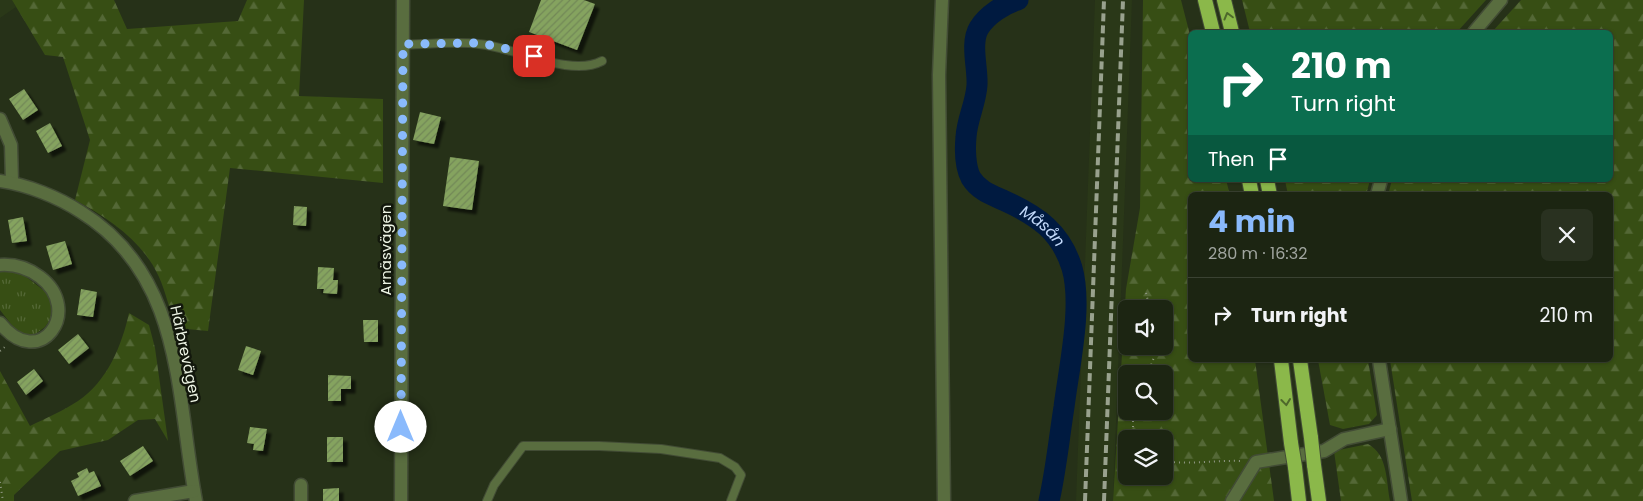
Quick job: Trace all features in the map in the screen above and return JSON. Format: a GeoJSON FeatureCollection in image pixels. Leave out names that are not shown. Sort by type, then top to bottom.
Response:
{"type":"FeatureCollection","features":[{"type":"Feature","properties":{"kind":"highway"},"geometry":{"type":"LineString","coordinates":[[1205,0],[1212,30]]}},
{"type":"Feature","properties":{"kind":"highway"},"geometry":{"type":"LineString","coordinates":[[1224,0],[1232,30]]}},
{"type":"Feature","properties":{"kind":"highway"},"geometry":{"type":"LineString","coordinates":[[1281,362],[1299,501]]}},
{"type":"Feature","properties":{"kind":"highway"},"geometry":{"type":"LineString","coordinates":[[1300,362],[1319,501]]}},
{"type":"Feature","properties":{"kind":"street","name":"Arnäsvägen"},"geometry":{"type":"LineString","coordinates":[[401,501],[403,0]]}},
{"type":"Feature","properties":{"kind":"street"},"geometry":{"type":"LineString","coordinates":[[942,0],[938,75],[944,501]]}},
{"type":"Feature","properties":{"kind":"street"},"geometry":{"type":"LineString","coordinates":[[1476,30],[1501,0]]}},
{"type":"Feature","properties":{"kind":"street"},"geometry":{"type":"LineString","coordinates":[[0,119],[11,145],[6,182]]}},
{"type":"Feature","properties":{"kind":"street","name":"Härbrevägen"},"geometry":{"type":"LineString","coordinates":[[6,182],[56,198],[90,217],[122,244],[149,283],[167,330],[195,496]]}},
{"type":"Feature","properties":{"kind":"street"},"geometry":{"type":"LineString","coordinates":[[0,265],[26,268],[43,279],[57,295],[59,310],[58,320],[50,332],[31,343],[14,338],[0,323]]}},
{"type":"Feature","properties":{"kind":"street"},"geometry":{"type":"LineString","coordinates":[[1379,362],[1401,501]]}},
{"type":"Feature","properties":{"kind":"street"},"geometry":{"type":"LineString","coordinates":[[1232,501],[1256,462],[1324,451],[1344,439],[1390,430]]}},
{"type":"Feature","properties":{"kind":"street"},"geometry":{"type":"LineString","coordinates":[[301,485],[301,501]]}},
{"type":"Feature","properties":{"kind":"street"},"geometry":{"type":"LineString","coordinates":[[135,501],[195,496]]}},
{"type":"Feature","properties":{"kind":"lane"},"geometry":{"type":"LineString","coordinates":[[403,44],[476,43],[496,46],[571,66],[592,66],[602,61]]}},
{"type":"Feature","properties":{"kind":"lane"},"geometry":{"type":"LineString","coordinates":[[487,501],[494,485],[523,446],[557,445],[661,449],[720,458],[735,467],[741,475],[731,501]]}},
{"type":"Feature","properties":{"kind":"path"},"geometry":{"type":"LineString","coordinates":[[1146,293],[1148,300]]}},
{"type":"Feature","properties":{"kind":"path"},"geometry":{"type":"LineString","coordinates":[[1173,462],[1189,464],[1220,460],[1256,462]]}},
{"type":"Feature","properties":{"kind":"path"},"geometry":{"type":"LineString","coordinates":[[0,482],[3,501]]}},
{"type":"Feature","properties":{"kind":"shaded area"},"geometry":{"type":"Polygon","coordinates":[[[0,0],[12,0],[16,7],[0,18],[0,0]]]}},
{"type":"Feature","properties":{"kind":"shaded area"},"geometry":{"type":"Polygon","coordinates":[[[1095,0],[1132,0],[1121,300],[1118,300],[1119,355],[1113,501],[1076,501],[1095,0]]]}},
{"type":"Feature","properties":{"kind":"green space"},"geometry":{"type":"Polygon","coordinates":[[[12,0],[114,0],[127,29],[238,21],[247,0],[304,0],[299,96],[383,99],[383,183],[230,168],[208,331],[176,328],[159,277],[144,252],[112,223],[75,200],[90,140],[63,57],[45,55],[12,0]]]}},
{"type":"Feature","properties":{"kind":"green space"},"geometry":{"type":"Polygon","coordinates":[[[1143,0],[1181,0],[1189,30],[1188,182],[1227,182],[1229,192],[1188,192],[1188,362],[1255,362],[1274,501],[1113,501],[1118,419],[1173,420],[1173,365],[1121,365],[1122,355],[1173,355],[1173,300],[1125,300],[1140,208],[1143,0]]]}},
{"type":"Feature","properties":{"kind":"green space"},"geometry":{"type":"Polygon","coordinates":[[[1242,0],[1486,0],[1459,30],[1250,30],[1242,0]]]}},
{"type":"Feature","properties":{"kind":"green space"},"geometry":{"type":"Polygon","coordinates":[[[1521,0],[1643,0],[1643,501],[1412,501],[1390,362],[1613,362],[1613,192],[1389,192],[1391,182],[1613,182],[1613,30],[1494,30],[1521,0]]]}},
{"type":"Feature","properties":{"kind":"green space"},"geometry":{"type":"Polygon","coordinates":[[[1285,182],[1369,182],[1367,192],[1287,192],[1285,182]]]}},
{"type":"Feature","properties":{"kind":"green space"},"geometry":{"type":"Polygon","coordinates":[[[0,272],[20,272],[47,293],[52,303],[52,317],[45,327],[34,335],[25,337],[18,333],[0,310],[0,272]]]}},
{"type":"Feature","properties":{"kind":"green space"},"geometry":{"type":"Polygon","coordinates":[[[129,313],[149,325],[155,348],[168,441],[155,419],[138,420],[108,440],[60,451],[14,495],[14,501],[0,501],[0,371],[30,426],[72,405],[97,384],[112,362],[122,338],[129,313]]]}},
{"type":"Feature","properties":{"kind":"green space"},"geometry":{"type":"Polygon","coordinates":[[[1318,362],[1368,362],[1377,415],[1369,424],[1343,429],[1330,425],[1318,362]]]}},
{"type":"Feature","properties":{"kind":"green space"},"geometry":{"type":"Polygon","coordinates":[[[1368,444],[1375,449],[1383,461],[1390,501],[1341,501],[1334,451],[1368,444]]]}},
{"type":"Feature","properties":{"kind":"building"},"geometry":{"type":"Polygon","coordinates":[[[541,0],[584,0],[595,4],[577,50],[529,32],[541,0]]]}},
{"type":"Feature","properties":{"kind":"building"},"geometry":{"type":"Polygon","coordinates":[[[24,89],[38,110],[23,120],[9,99],[24,89]]]}},
{"type":"Feature","properties":{"kind":"building"},"geometry":{"type":"Polygon","coordinates":[[[420,112],[441,117],[434,144],[413,140],[420,112]]]}},
{"type":"Feature","properties":{"kind":"building"},"geometry":{"type":"Polygon","coordinates":[[[50,123],[62,146],[48,153],[36,131],[50,123]]]}},
{"type":"Feature","properties":{"kind":"building"},"geometry":{"type":"Polygon","coordinates":[[[450,157],[479,161],[472,210],[443,206],[450,157]]]}},
{"type":"Feature","properties":{"kind":"building"},"geometry":{"type":"Polygon","coordinates":[[[294,206],[307,207],[306,226],[293,225],[294,206]]]}},
{"type":"Feature","properties":{"kind":"building"},"geometry":{"type":"Polygon","coordinates":[[[23,217],[27,241],[12,243],[8,220],[23,217]]]}},
{"type":"Feature","properties":{"kind":"building"},"geometry":{"type":"Polygon","coordinates":[[[65,241],[72,264],[53,270],[46,246],[65,241]]]}},
{"type":"Feature","properties":{"kind":"building"},"geometry":{"type":"Polygon","coordinates":[[[318,267],[334,268],[333,280],[338,280],[337,294],[323,293],[324,289],[317,289],[318,267]]]}},
{"type":"Feature","properties":{"kind":"building"},"geometry":{"type":"Polygon","coordinates":[[[81,289],[97,292],[93,317],[77,315],[81,289]]]}},
{"type":"Feature","properties":{"kind":"building"},"geometry":{"type":"Polygon","coordinates":[[[363,320],[378,320],[378,342],[364,342],[363,320]]]}},
{"type":"Feature","properties":{"kind":"building"},"geometry":{"type":"Polygon","coordinates":[[[78,334],[89,348],[69,364],[58,350],[78,334]]]}},
{"type":"Feature","properties":{"kind":"building"},"geometry":{"type":"Polygon","coordinates":[[[246,346],[261,351],[253,375],[238,370],[246,346]]]}},
{"type":"Feature","properties":{"kind":"building"},"geometry":{"type":"Polygon","coordinates":[[[34,369],[43,381],[26,395],[17,382],[34,369]]]}},
{"type":"Feature","properties":{"kind":"building"},"geometry":{"type":"Polygon","coordinates":[[[328,375],[351,376],[351,389],[341,389],[341,401],[328,401],[328,375]]]}},
{"type":"Feature","properties":{"kind":"building"},"geometry":{"type":"Polygon","coordinates":[[[250,427],[267,429],[263,451],[253,450],[254,444],[247,443],[250,427]]]}},
{"type":"Feature","properties":{"kind":"building"},"geometry":{"type":"Polygon","coordinates":[[[327,437],[343,437],[343,462],[327,462],[327,437]]]}},
{"type":"Feature","properties":{"kind":"building"},"geometry":{"type":"Polygon","coordinates":[[[143,446],[153,461],[130,476],[120,461],[143,446]]]}},
{"type":"Feature","properties":{"kind":"building"},"geometry":{"type":"Polygon","coordinates":[[[87,468],[89,473],[94,471],[101,486],[78,496],[71,481],[79,477],[77,473],[87,468]]]}},
{"type":"Feature","properties":{"kind":"building"},"geometry":{"type":"Polygon","coordinates":[[[339,488],[339,501],[323,501],[323,489],[339,488]]]}},
{"type":"Feature","properties":{"kind":"waterway","name":"Måsån"},"geometry":{"type":"LineString","coordinates":[[1018,0],[1007,4],[991,14],[982,23],[976,34],[977,85],[967,130],[966,158],[969,174],[974,182],[986,192],[1038,219],[1062,244],[1072,268],[1075,283],[1076,318],[1056,466],[1049,501]]}},
{"type":"Feature","properties":{"kind":"railway"},"geometry":{"type":"LineString","coordinates":[[1085,501],[1104,0]]}},
{"type":"Feature","properties":{"kind":"railway"},"geometry":{"type":"LineString","coordinates":[[1104,501],[1123,0]]}},
{"type":"Feature","properties":{"kind":"route"},"geometry":{"type":"LineString","coordinates":[[401,427],[403,44],[476,43],[534,56]]}}]}
